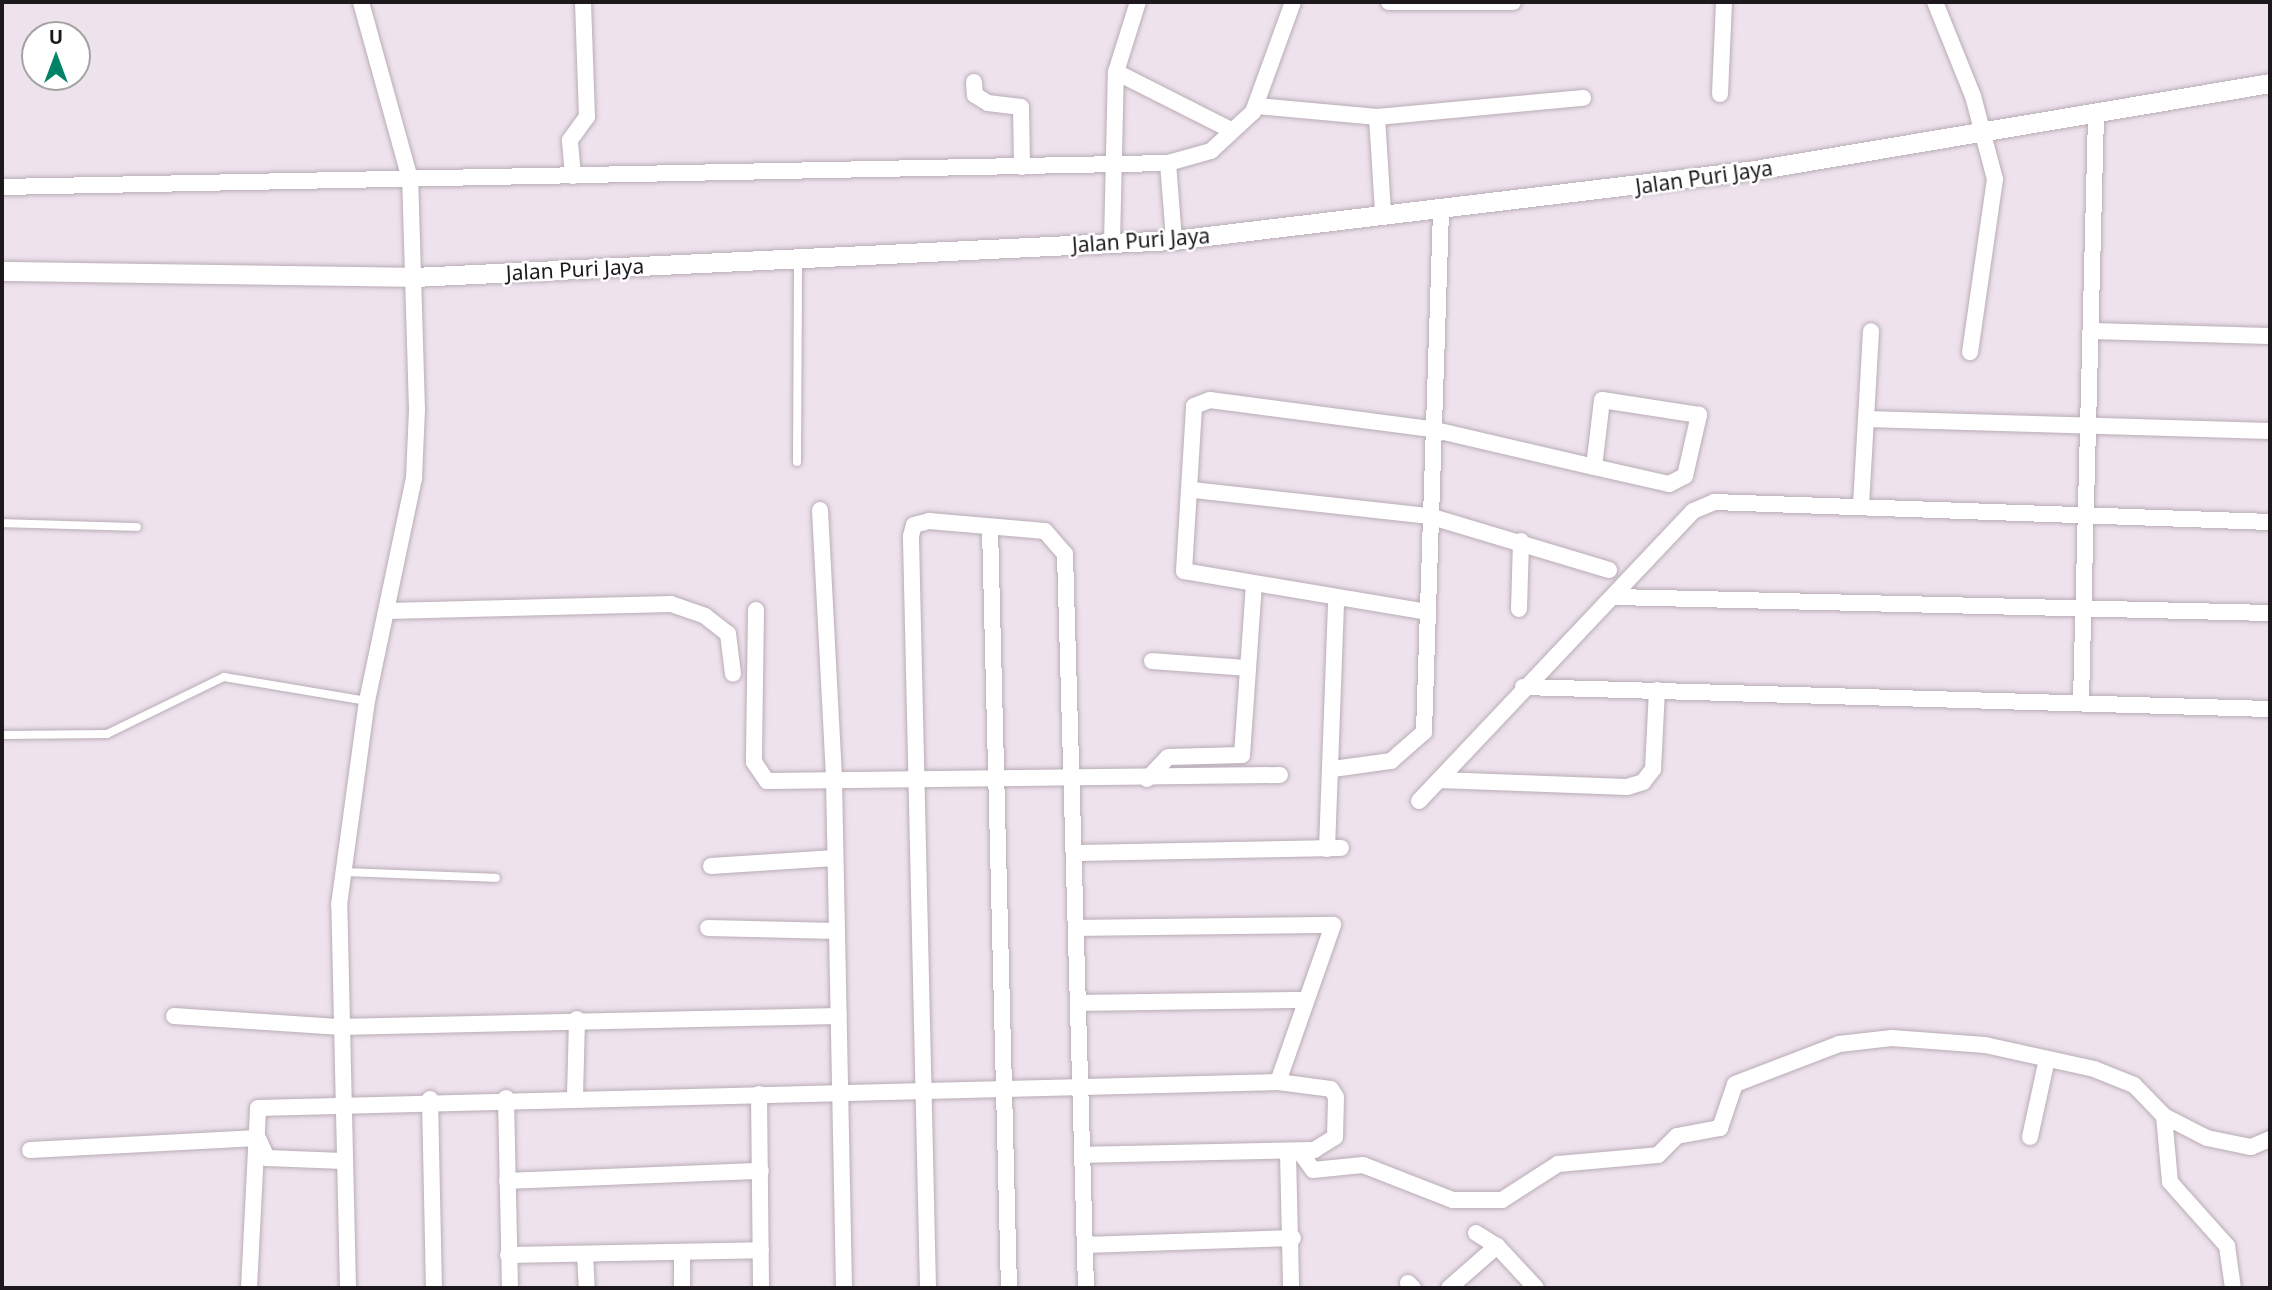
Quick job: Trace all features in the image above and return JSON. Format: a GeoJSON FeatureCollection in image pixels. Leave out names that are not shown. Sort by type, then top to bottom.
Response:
{"type":"FeatureCollection","features":[{"type":"Feature","properties":{"kind":"street"},"geometry":{"type":"LineString","coordinates":[[348,1288],[338,1027],[342,872],[368,701],[416,454],[410,185],[361,2]]}},
{"type":"Feature","properties":{"kind":"street"},"geometry":{"type":"LineString","coordinates":[[573,176],[570,140],[587,117],[583,2]]}},
{"type":"Feature","properties":{"kind":"street"},"geometry":{"type":"LineString","coordinates":[[1112,243],[1116,72],[1138,2]]}},
{"type":"Feature","properties":{"kind":"street"},"geometry":{"type":"LineString","coordinates":[[2,187],[410,185],[573,176],[1169,166],[1210,151],[1257,106],[1293,2]]}},
{"type":"Feature","properties":{"kind":"street"},"geometry":{"type":"LineString","coordinates":[[1389,2],[1513,2]]}},
{"type":"Feature","properties":{"kind":"street"},"geometry":{"type":"LineString","coordinates":[[1720,94],[1724,2]]}},
{"type":"Feature","properties":{"kind":"street"},"geometry":{"type":"LineString","coordinates":[[1935,2],[1973,96],[1996,196],[1970,352]]}},
{"type":"Feature","properties":{"kind":"street"},"geometry":{"type":"LineString","coordinates":[[1116,72],[1231,130]]}},
{"type":"Feature","properties":{"kind":"street"},"geometry":{"type":"LineString","coordinates":[[974,82],[975,94],[988,103],[1021,107],[1022,167]]}},
{"type":"Feature","properties":{"kind":"street","name":"Jalan Puri Jaya"},"geometry":{"type":"LineString","coordinates":[[2,271],[414,277],[1112,243],[1173,231],[1383,213],[1441,212],[1980,128],[2096,117],[2270,83]]}},
{"type":"Feature","properties":{"kind":"street"},"geometry":{"type":"LineString","coordinates":[[1257,106],[1377,117],[1583,98]]}},
{"type":"Feature","properties":{"kind":"street"},"geometry":{"type":"LineString","coordinates":[[1377,117],[1383,213]]}},
{"type":"Feature","properties":{"kind":"street"},"geometry":{"type":"LineString","coordinates":[[2081,700],[2096,117]]}},
{"type":"Feature","properties":{"kind":"street"},"geometry":{"type":"LineString","coordinates":[[1169,166],[1173,231]]}},
{"type":"Feature","properties":{"kind":"street"},"geometry":{"type":"LineString","coordinates":[[1333,769],[1391,761],[1424,732],[1431,429],[1441,212]]}},
{"type":"Feature","properties":{"kind":"street"},"geometry":{"type":"LineString","coordinates":[[1861,505],[1871,331]]}},
{"type":"Feature","properties":{"kind":"street"},"geometry":{"type":"LineString","coordinates":[[2091,331],[2270,336]]}},
{"type":"Feature","properties":{"kind":"street"},"geometry":{"type":"LineString","coordinates":[[1428,612],[1254,585],[1184,571],[1180,561],[1193,490],[1192,412],[1200,401],[1431,429],[1594,467],[1678,482],[1699,415],[1602,400],[1594,467]]}},
{"type":"Feature","properties":{"kind":"street"},"geometry":{"type":"LineString","coordinates":[[1866,419],[2270,431]]}},
{"type":"Feature","properties":{"kind":"street"},"geometry":{"type":"LineString","coordinates":[[1193,490],[1429,516],[1521,541],[1609,570]]}},
{"type":"Feature","properties":{"kind":"street"},"geometry":{"type":"LineString","coordinates":[[1419,801],[1523,687],[1615,597],[1693,511],[1714,502],[1861,505],[2270,522]]}},
{"type":"Feature","properties":{"kind":"street"},"geometry":{"type":"LineString","coordinates":[[820,510],[834,780],[844,1288]]}},
{"type":"Feature","properties":{"kind":"street"},"geometry":{"type":"LineString","coordinates":[[928,1288],[911,536],[920,522],[1045,531],[1065,554],[1081,1003],[1086,1288]]}},
{"type":"Feature","properties":{"kind":"street"},"geometry":{"type":"LineString","coordinates":[[990,528],[1000,781],[1009,1288]]}},
{"type":"Feature","properties":{"kind":"street"},"geometry":{"type":"LineString","coordinates":[[1519,609],[1521,541]]}},
{"type":"Feature","properties":{"kind":"street"},"geometry":{"type":"LineString","coordinates":[[1147,779],[1168,757],[1242,755],[1254,585]]}},
{"type":"Feature","properties":{"kind":"street"},"geometry":{"type":"LineString","coordinates":[[1615,597],[2084,606],[2270,613]]}},
{"type":"Feature","properties":{"kind":"street"},"geometry":{"type":"LineString","coordinates":[[1074,853],[1334,848],[1336,598]]}},
{"type":"Feature","properties":{"kind":"street"},"geometry":{"type":"LineString","coordinates":[[387,611],[671,604],[705,616],[728,634],[733,674]]}},
{"type":"Feature","properties":{"kind":"street"},"geometry":{"type":"LineString","coordinates":[[756,610],[756,771],[768,781],[1073,781],[1280,775]]}},
{"type":"Feature","properties":{"kind":"street"},"geometry":{"type":"LineString","coordinates":[[1152,661],[1248,668]]}},
{"type":"Feature","properties":{"kind":"street"},"geometry":{"type":"LineString","coordinates":[[1523,687],[2081,700],[2270,709]]}},
{"type":"Feature","properties":{"kind":"street"},"geometry":{"type":"LineString","coordinates":[[1439,780],[1627,787],[1643,782],[1653,769],[1657,690]]}},
{"type":"Feature","properties":{"kind":"street"},"geometry":{"type":"LineString","coordinates":[[710,866],[835,858]]}},
{"type":"Feature","properties":{"kind":"street"},"geometry":{"type":"LineString","coordinates":[[1078,928],[1332,925],[1278,1082]]}},
{"type":"Feature","properties":{"kind":"street"},"geometry":{"type":"LineString","coordinates":[[708,928],[837,931]]}},
{"type":"Feature","properties":{"kind":"street"},"geometry":{"type":"LineString","coordinates":[[1081,1003],[1304,1000]]}},
{"type":"Feature","properties":{"kind":"street"},"geometry":{"type":"LineString","coordinates":[[174,1016],[338,1027],[577,1019],[839,1016]]}},
{"type":"Feature","properties":{"kind":"street"},"geometry":{"type":"LineString","coordinates":[[575,1096],[577,1019]]}},
{"type":"Feature","properties":{"kind":"street"},"geometry":{"type":"LineString","coordinates":[[1307,1150],[1313,1170],[1363,1165],[1453,1200],[1502,1200],[1526,1188],[1558,1164],[1658,1155],[1677,1136],[1720,1128],[1735,1084],[1839,1044],[1922,1040],[2046,1059],[2114,1075],[2151,1098],[2164,1116],[2207,1138],[2251,1147],[2270,1139]]}},
{"type":"Feature","properties":{"kind":"street"},"geometry":{"type":"LineString","coordinates":[[2030,1137],[2046,1059]]}},
{"type":"Feature","properties":{"kind":"street"},"geometry":{"type":"LineString","coordinates":[[249,1288],[256,1108],[430,1099],[1278,1082],[1334,1093],[1335,1137],[1307,1150],[1083,1155]]}},
{"type":"Feature","properties":{"kind":"street"},"geometry":{"type":"LineString","coordinates":[[759,1094],[761,1288]]}},
{"type":"Feature","properties":{"kind":"street"},"geometry":{"type":"LineString","coordinates":[[506,1098],[510,1288]]}},
{"type":"Feature","properties":{"kind":"street"},"geometry":{"type":"LineString","coordinates":[[430,1099],[434,1288]]}},
{"type":"Feature","properties":{"kind":"street"},"geometry":{"type":"LineString","coordinates":[[2164,1116],[2170,1182],[2227,1246],[2233,1288]]}},
{"type":"Feature","properties":{"kind":"street"},"geometry":{"type":"LineString","coordinates":[[30,1150],[253,1138],[264,1141],[267,1158],[343,1161]]}},
{"type":"Feature","properties":{"kind":"street"},"geometry":{"type":"LineString","coordinates":[[1291,1288],[1293,1238],[1307,1150]]}},
{"type":"Feature","properties":{"kind":"street"},"geometry":{"type":"LineString","coordinates":[[508,1181],[761,1171]]}},
{"type":"Feature","properties":{"kind":"street"},"geometry":{"type":"LineString","coordinates":[[1476,1233],[1497,1245],[1536,1288]]}},
{"type":"Feature","properties":{"kind":"street"},"geometry":{"type":"LineString","coordinates":[[1085,1245],[1293,1238]]}},
{"type":"Feature","properties":{"kind":"street"},"geometry":{"type":"LineString","coordinates":[[1449,1288],[1497,1245]]}},
{"type":"Feature","properties":{"kind":"street"},"geometry":{"type":"LineString","coordinates":[[508,1255],[761,1250]]}},
{"type":"Feature","properties":{"kind":"street"},"geometry":{"type":"LineString","coordinates":[[682,1252],[682,1288]]}},
{"type":"Feature","properties":{"kind":"street"},"geometry":{"type":"LineString","coordinates":[[585,1254],[587,1288]]}},
{"type":"Feature","properties":{"kind":"lane"},"geometry":{"type":"LineString","coordinates":[[797,462],[798,257]]}},
{"type":"Feature","properties":{"kind":"lane"},"geometry":{"type":"LineString","coordinates":[[2,523],[137,527]]}},
{"type":"Feature","properties":{"kind":"lane"},"geometry":{"type":"LineString","coordinates":[[2,735],[107,734],[224,677],[368,701]]}},
{"type":"Feature","properties":{"kind":"lane"},"geometry":{"type":"LineString","coordinates":[[342,872],[496,878]]}}]}
